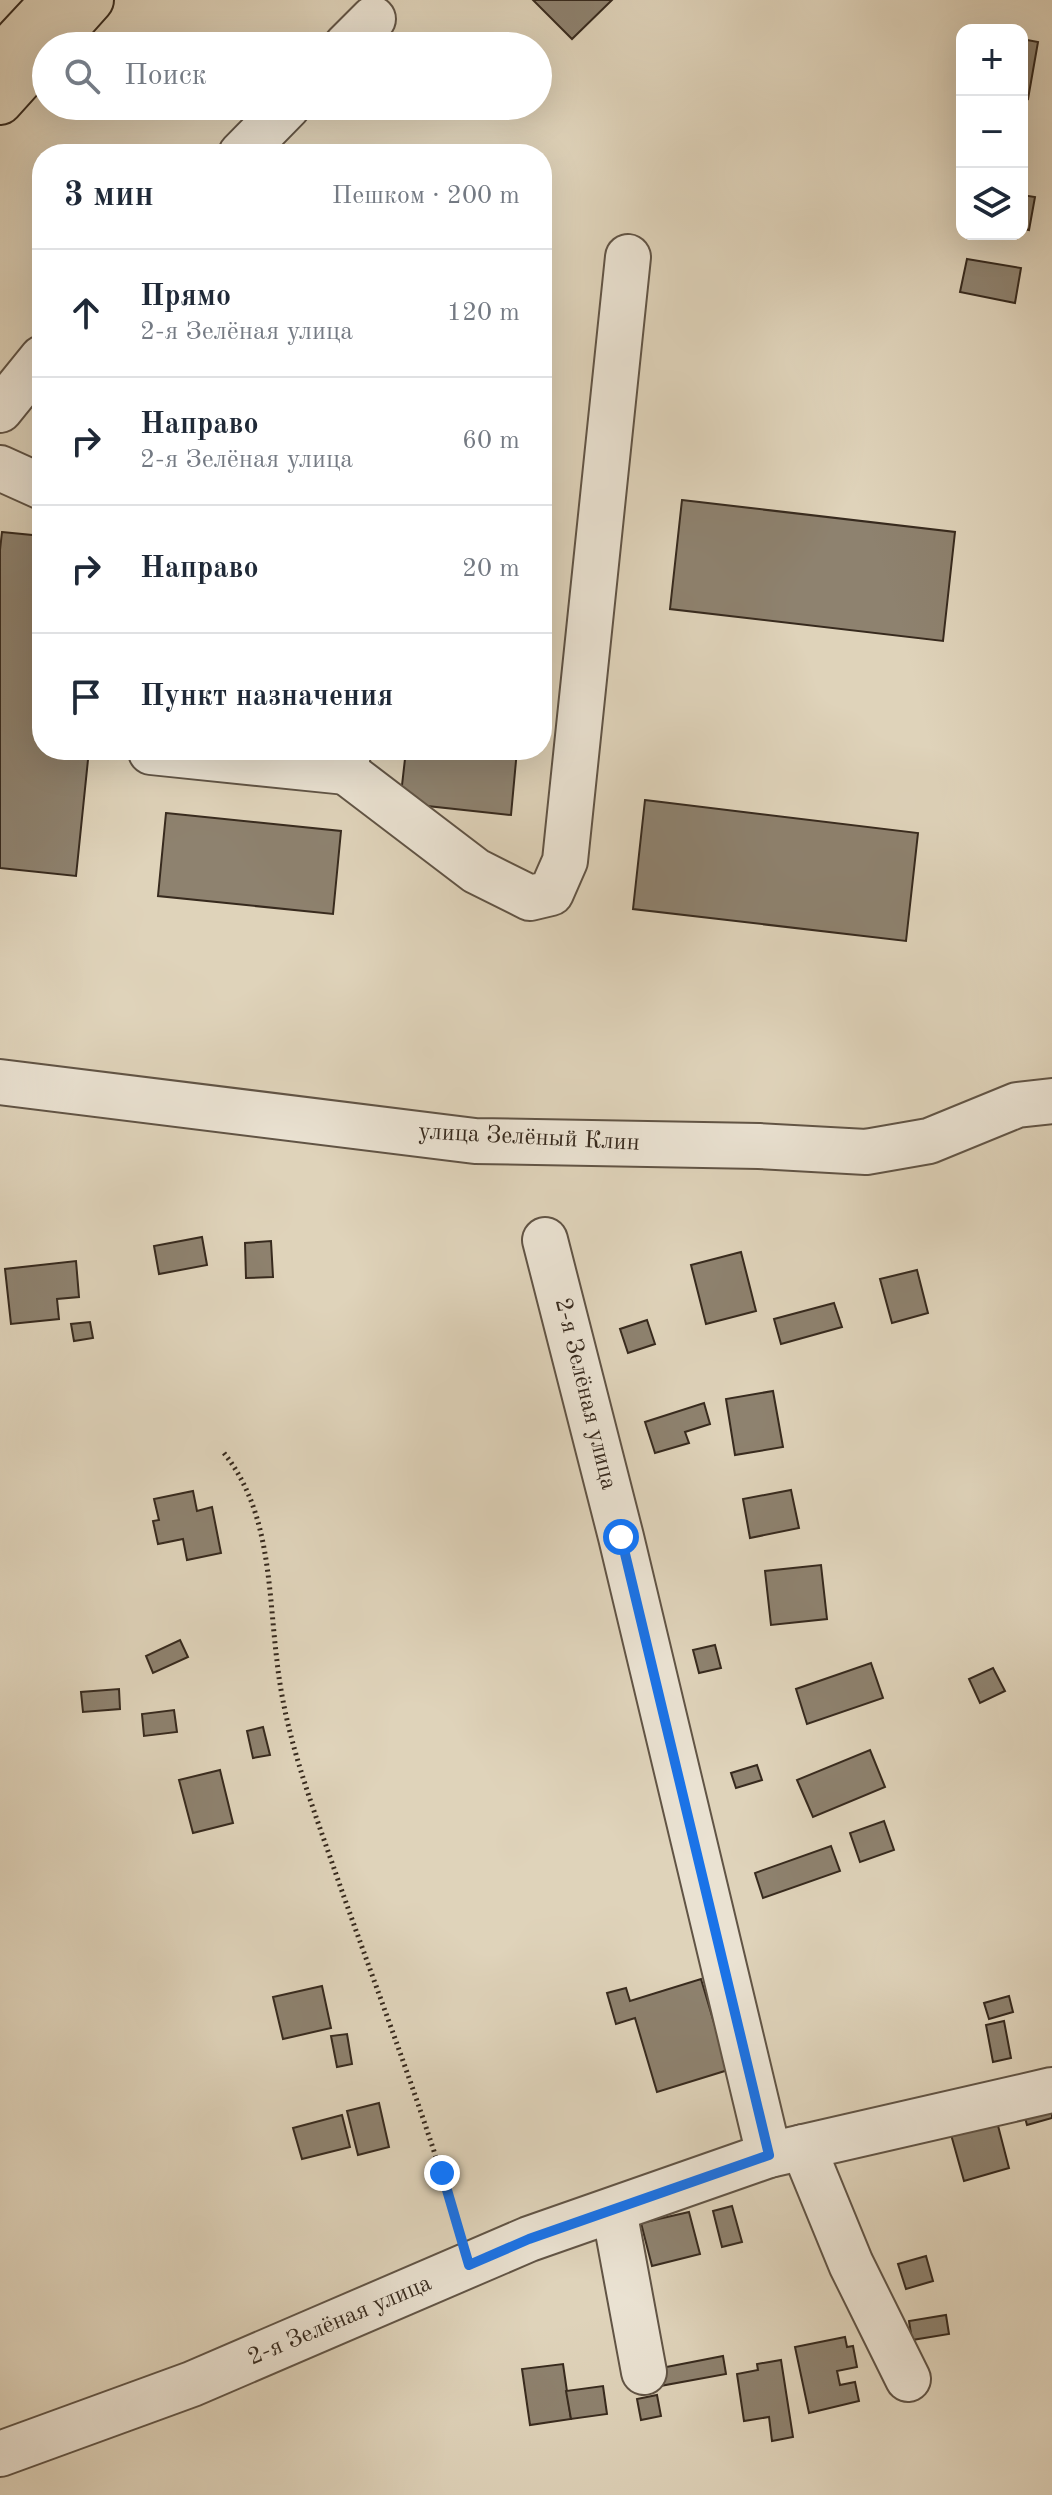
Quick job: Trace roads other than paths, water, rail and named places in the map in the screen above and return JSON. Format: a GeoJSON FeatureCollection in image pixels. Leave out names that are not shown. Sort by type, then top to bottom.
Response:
{"type":"FeatureCollection","features":[{"type":"Feature","properties":{"kind":"main road"},"geometry":{"type":"LineString","coordinates":[[0,58],[54,0]]}},
{"type":"Feature","properties":{"kind":"main road"},"geometry":{"type":"LineString","coordinates":[[62,32],[91,0]]}},
{"type":"Feature","properties":{"kind":"main road"},"geometry":{"type":"LineString","coordinates":[[0,102],[32,67]]}},
{"type":"Feature","properties":{"kind":"street"},"geometry":{"type":"LineString","coordinates":[[251,144],[274,120]]}},
{"type":"Feature","properties":{"kind":"street"},"geometry":{"type":"LineString","coordinates":[[325,760],[347,761],[476,871],[530,898],[551,893],[565,861],[628,257]]}},
{"type":"Feature","properties":{"kind":"street"},"geometry":{"type":"LineString","coordinates":[[0,410],[32,370]]}},
{"type":"Feature","properties":{"kind":"street"},"geometry":{"type":"LineString","coordinates":[[0,468],[32,482]]}},
{"type":"Feature","properties":{"kind":"street","name":"улица Зелёный Клин"},"geometry":{"type":"LineString","coordinates":[[0,1082],[475,1141],[759,1146],[866,1152],[929,1141],[1017,1105],[1052,1101]]}},
{"type":"Feature","properties":{"kind":"street","name":"2-я Зелёная улица"},"geometry":{"type":"LineString","coordinates":[[545,1240],[621,1537],[786,2151]]}},
{"type":"Feature","properties":{"kind":"street","name":"2-я Зелёная улица"},"geometry":{"type":"LineString","coordinates":[[0,2454],[192,2384],[529,2239],[786,2151],[1052,2090]]}},
{"type":"Feature","properties":{"kind":"street"},"geometry":{"type":"LineString","coordinates":[[786,2151],[851,2264],[908,2379]]}},
{"type":"Feature","properties":{"kind":"street"},"geometry":{"type":"LineString","coordinates":[[614,2210],[644,2372]]}}]}
